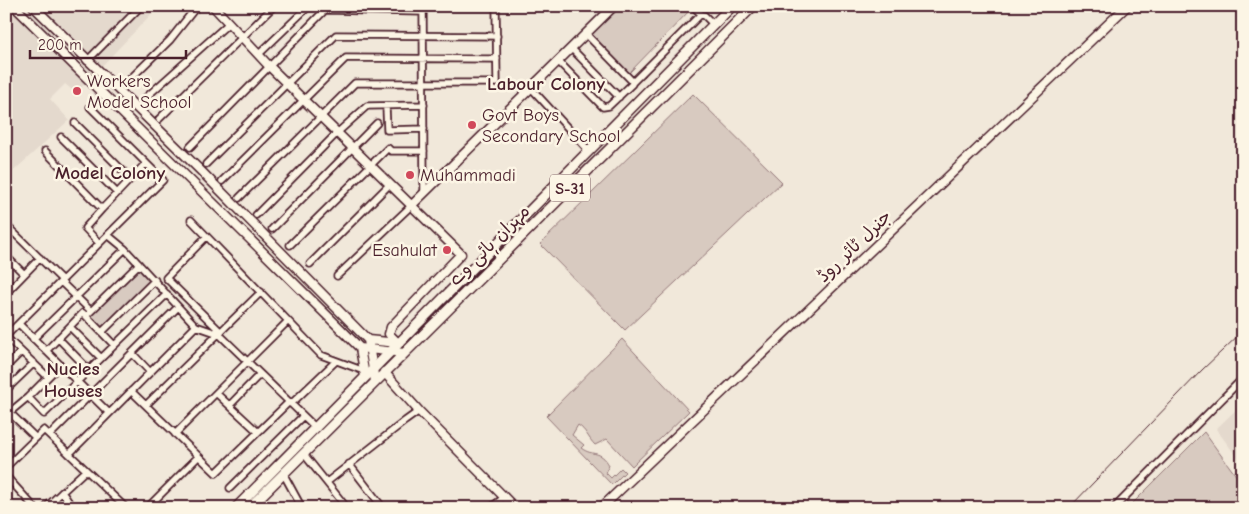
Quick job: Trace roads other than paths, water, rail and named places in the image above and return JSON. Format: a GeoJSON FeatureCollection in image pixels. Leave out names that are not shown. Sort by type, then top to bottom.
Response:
{"type":"FeatureCollection","features":[{"type":"Feature","properties":{"kind":"main road","name":"مہران ہائی وے"},"geometry":{"type":"LineString","coordinates":[[236,508],[367,372],[732,6]]}},
{"type":"Feature","properties":{"kind":"main road","name":"مہران ہائی وے"},"geometry":{"type":"LineString","coordinates":[[249,508],[753,6]]}},
{"type":"Feature","properties":{"kind":"street"},"geometry":{"type":"LineString","coordinates":[[14,6],[360,348],[367,372],[375,381]]}},
{"type":"Feature","properties":{"kind":"street"},"geometry":{"type":"LineString","coordinates":[[33,6],[202,172],[368,340],[370,349],[367,372]]}},
{"type":"Feature","properties":{"kind":"street"},"geometry":{"type":"LineString","coordinates":[[87,61],[141,6]]}},
{"type":"Feature","properties":{"kind":"street"},"geometry":{"type":"LineString","coordinates":[[126,83],[170,40],[197,6]]}},
{"type":"Feature","properties":{"kind":"street"},"geometry":{"type":"LineString","coordinates":[[159,119],[274,6]]}},
{"type":"Feature","properties":{"kind":"street"},"geometry":{"type":"LineString","coordinates":[[258,55],[309,6]]}},
{"type":"Feature","properties":{"kind":"street"},"geometry":{"type":"LineString","coordinates":[[239,198],[355,83],[498,83],[496,6]]}},
{"type":"Feature","properties":{"kind":"street"},"geometry":{"type":"LineString","coordinates":[[337,276],[411,206],[614,6]]}},
{"type":"Feature","properties":{"kind":"street"},"geometry":{"type":"LineString","coordinates":[[693,6],[714,25]]}},
{"type":"Feature","properties":{"kind":"street","name":"جنرل ٹائر روڈ"},"geometry":{"type":"LineString","coordinates":[[601,508],[1127,6]]}},
{"type":"Feature","properties":{"kind":"street"},"geometry":{"type":"LineString","coordinates":[[216,7],[258,55],[461,254],[391,327],[389,334],[398,343]]}},
{"type":"Feature","properties":{"kind":"street"},"geometry":{"type":"LineString","coordinates":[[190,147],[325,10],[423,9],[424,193]]}},
{"type":"Feature","properties":{"kind":"street"},"geometry":{"type":"LineString","coordinates":[[558,61],[603,107],[609,106],[702,14]]}},
{"type":"Feature","properties":{"kind":"street"},"geometry":{"type":"LineString","coordinates":[[143,100],[229,23]]}},
{"type":"Feature","properties":{"kind":"street"},"geometry":{"type":"LineString","coordinates":[[586,34],[632,83]]}},
{"type":"Feature","properties":{"kind":"street"},"geometry":{"type":"LineString","coordinates":[[206,164],[336,35],[497,36]]}},
{"type":"Feature","properties":{"kind":"street"},"geometry":{"type":"LineString","coordinates":[[571,48],[619,97]]}},
{"type":"Feature","properties":{"kind":"street"},"geometry":{"type":"LineString","coordinates":[[222,181],[346,58],[497,60]]}},
{"type":"Feature","properties":{"kind":"street"},"geometry":{"type":"LineString","coordinates":[[531,88],[588,150]]}},
{"type":"Feature","properties":{"kind":"street"},"geometry":{"type":"LineString","coordinates":[[256,215],[337,133],[367,106],[424,105]]}},
{"type":"Feature","properties":{"kind":"street"},"geometry":{"type":"LineString","coordinates":[[48,377],[6,337],[163,180],[90,107]]}},
{"type":"Feature","properties":{"kind":"street"},"geometry":{"type":"LineString","coordinates":[[386,107],[387,130],[424,129]]}},
{"type":"Feature","properties":{"kind":"street"},"geometry":{"type":"LineString","coordinates":[[75,123],[131,179]]}},
{"type":"Feature","properties":{"kind":"street"},"geometry":{"type":"LineString","coordinates":[[272,229],[377,123]]}},
{"type":"Feature","properties":{"kind":"street"},"geometry":{"type":"LineString","coordinates":[[60,137],[117,193]]}},
{"type":"Feature","properties":{"kind":"street"},"geometry":{"type":"LineString","coordinates":[[290,245],[388,148],[391,151],[424,151]]}},
{"type":"Feature","properties":{"kind":"street"},"geometry":{"type":"LineString","coordinates":[[45,151],[102,209]]}},
{"type":"Feature","properties":{"kind":"street"},"geometry":{"type":"LineString","coordinates":[[99,243],[85,228],[146,164]]}},
{"type":"Feature","properties":{"kind":"street"},"geometry":{"type":"LineString","coordinates":[[310,264],[389,185]]}},
{"type":"Feature","properties":{"kind":"street"},"geometry":{"type":"LineString","coordinates":[[191,220],[321,355],[367,372]]}},
{"type":"Feature","properties":{"kind":"street"},"geometry":{"type":"LineString","coordinates":[[6,225],[62,281],[114,345]]}},
{"type":"Feature","properties":{"kind":"street"},"geometry":{"type":"LineString","coordinates":[[108,235],[125,248],[196,326],[220,333]]}},
{"type":"Feature","properties":{"kind":"street"},"geometry":{"type":"LineString","coordinates":[[206,237],[166,278],[247,362],[315,427]]}},
{"type":"Feature","properties":{"kind":"street"},"geometry":{"type":"LineString","coordinates":[[34,338],[125,248]]}},
{"type":"Feature","properties":{"kind":"street"},"geometry":{"type":"LineString","coordinates":[[6,256],[24,274]]}},
{"type":"Feature","properties":{"kind":"street"},"geometry":{"type":"LineString","coordinates":[[6,293],[40,258]]}},
{"type":"Feature","properties":{"kind":"street"},"geometry":{"type":"LineString","coordinates":[[6,266],[11,261]]}},
{"type":"Feature","properties":{"kind":"street"},"geometry":{"type":"LineString","coordinates":[[46,351],[83,313],[88,314],[139,264]]}},
{"type":"Feature","properties":{"kind":"street"},"geometry":{"type":"LineString","coordinates":[[102,332],[155,280]]}},
{"type":"Feature","properties":{"kind":"street"},"geometry":{"type":"LineString","coordinates":[[146,405],[260,292]]}},
{"type":"Feature","properties":{"kind":"street"},"geometry":{"type":"LineString","coordinates":[[28,397],[44,414],[167,294]]}},
{"type":"Feature","properties":{"kind":"street"},"geometry":{"type":"LineString","coordinates":[[50,435],[178,307]]}},
{"type":"Feature","properties":{"kind":"street"},"geometry":{"type":"LineString","coordinates":[[175,434],[288,321]]}},
{"type":"Feature","properties":{"kind":"street"},"geometry":{"type":"LineString","coordinates":[[19,324],[109,413]]}},
{"type":"Feature","properties":{"kind":"street"},"geometry":{"type":"LineString","coordinates":[[70,326],[101,358]]}},
{"type":"Feature","properties":{"kind":"street"},"geometry":{"type":"LineString","coordinates":[[69,454],[196,326]]}},
{"type":"Feature","properties":{"kind":"street"},"geometry":{"type":"LineString","coordinates":[[58,338],[89,370]]}},
{"type":"Feature","properties":{"kind":"street"},"geometry":{"type":"LineString","coordinates":[[368,340],[398,343]]}},
{"type":"Feature","properties":{"kind":"street"},"geometry":{"type":"LineString","coordinates":[[360,348],[404,353]]}},
{"type":"Feature","properties":{"kind":"street"},"geometry":{"type":"LineString","coordinates":[[6,367],[21,352]]}},
{"type":"Feature","properties":{"kind":"street"},"geometry":{"type":"LineString","coordinates":[[132,353],[150,372]]}},
{"type":"Feature","properties":{"kind":"street"},"geometry":{"type":"LineString","coordinates":[[131,392],[216,473],[336,361]]}},
{"type":"Feature","properties":{"kind":"street"},"geometry":{"type":"LineString","coordinates":[[6,390],[34,363]]}},
{"type":"Feature","properties":{"kind":"street"},"geometry":{"type":"LineString","coordinates":[[36,438],[8,410],[28,397],[60,365]]}},
{"type":"Feature","properties":{"kind":"street"},"geometry":{"type":"LineString","coordinates":[[384,372],[420,412],[515,508]]}},
{"type":"Feature","properties":{"kind":"street"},"geometry":{"type":"LineString","coordinates":[[230,405],[260,374]]}},
{"type":"Feature","properties":{"kind":"street"},"geometry":{"type":"LineString","coordinates":[[1114,508],[1243,378]]}},
{"type":"Feature","properties":{"kind":"street"},"geometry":{"type":"LineString","coordinates":[[216,393],[258,432]]}},
{"type":"Feature","properties":{"kind":"street"},"geometry":{"type":"LineString","coordinates":[[327,482],[405,421],[420,412]]}},
{"type":"Feature","properties":{"kind":"street"},"geometry":{"type":"LineString","coordinates":[[230,488],[303,416]]}},
{"type":"Feature","properties":{"kind":"street"},"geometry":{"type":"LineString","coordinates":[[6,467],[44,430],[125,507]]}},
{"type":"Feature","properties":{"kind":"street"},"geometry":{"type":"LineString","coordinates":[[303,453],[347,508]]}},
{"type":"Feature","properties":{"kind":"street"},"geometry":{"type":"LineString","coordinates":[[147,508],[198,457]]}},
{"type":"Feature","properties":{"kind":"street"},"geometry":{"type":"LineString","coordinates":[[349,464],[383,508]]}},
{"type":"Feature","properties":{"kind":"street"},"geometry":{"type":"LineString","coordinates":[[45,508],[86,470]]}},
{"type":"Feature","properties":{"kind":"street"},"geometry":{"type":"LineString","coordinates":[[283,473],[301,507]]}},
{"type":"Feature","properties":{"kind":"street"},"geometry":{"type":"LineString","coordinates":[[6,476],[35,508]]}},
{"type":"Feature","properties":{"kind":"street"},"geometry":{"type":"LineString","coordinates":[[62,492],[73,508]]}},
{"type":"Feature","properties":{"kind":"street"},"geometry":{"type":"LineString","coordinates":[[490,508],[505,497]]}},
{"type":"Feature","properties":{"kind":"railway"},"geometry":{"type":"LineString","coordinates":[[1069,508],[1202,370],[1243,331]]}},
{"type":"Feature","properties":{"kind":"place","name":"Workers Model School"},"geometry":{"type":"Point","coordinates":[77,91]}},
{"type":"Feature","properties":{"kind":"place","name":"Govt Boys Secondary School"},"geometry":{"type":"Point","coordinates":[472,125]}},
{"type":"Feature","properties":{"kind":"place","name":"Muhammadi"},"geometry":{"type":"Point","coordinates":[410,175]}},
{"type":"Feature","properties":{"kind":"place","name":"Esahulat"},"geometry":{"type":"Point","coordinates":[447,250]}},
{"type":"Feature","properties":{"kind":"district","name":"Labour Colony"},"geometry":{"type":"Point","coordinates":[546,83]}},
{"type":"Feature","properties":{"kind":"district","name":"Model Colony"},"geometry":{"type":"Point","coordinates":[110,172]}},
{"type":"Feature","properties":{"kind":"district","name":"Nucles Houses"},"geometry":{"type":"Point","coordinates":[73,379]}}]}
